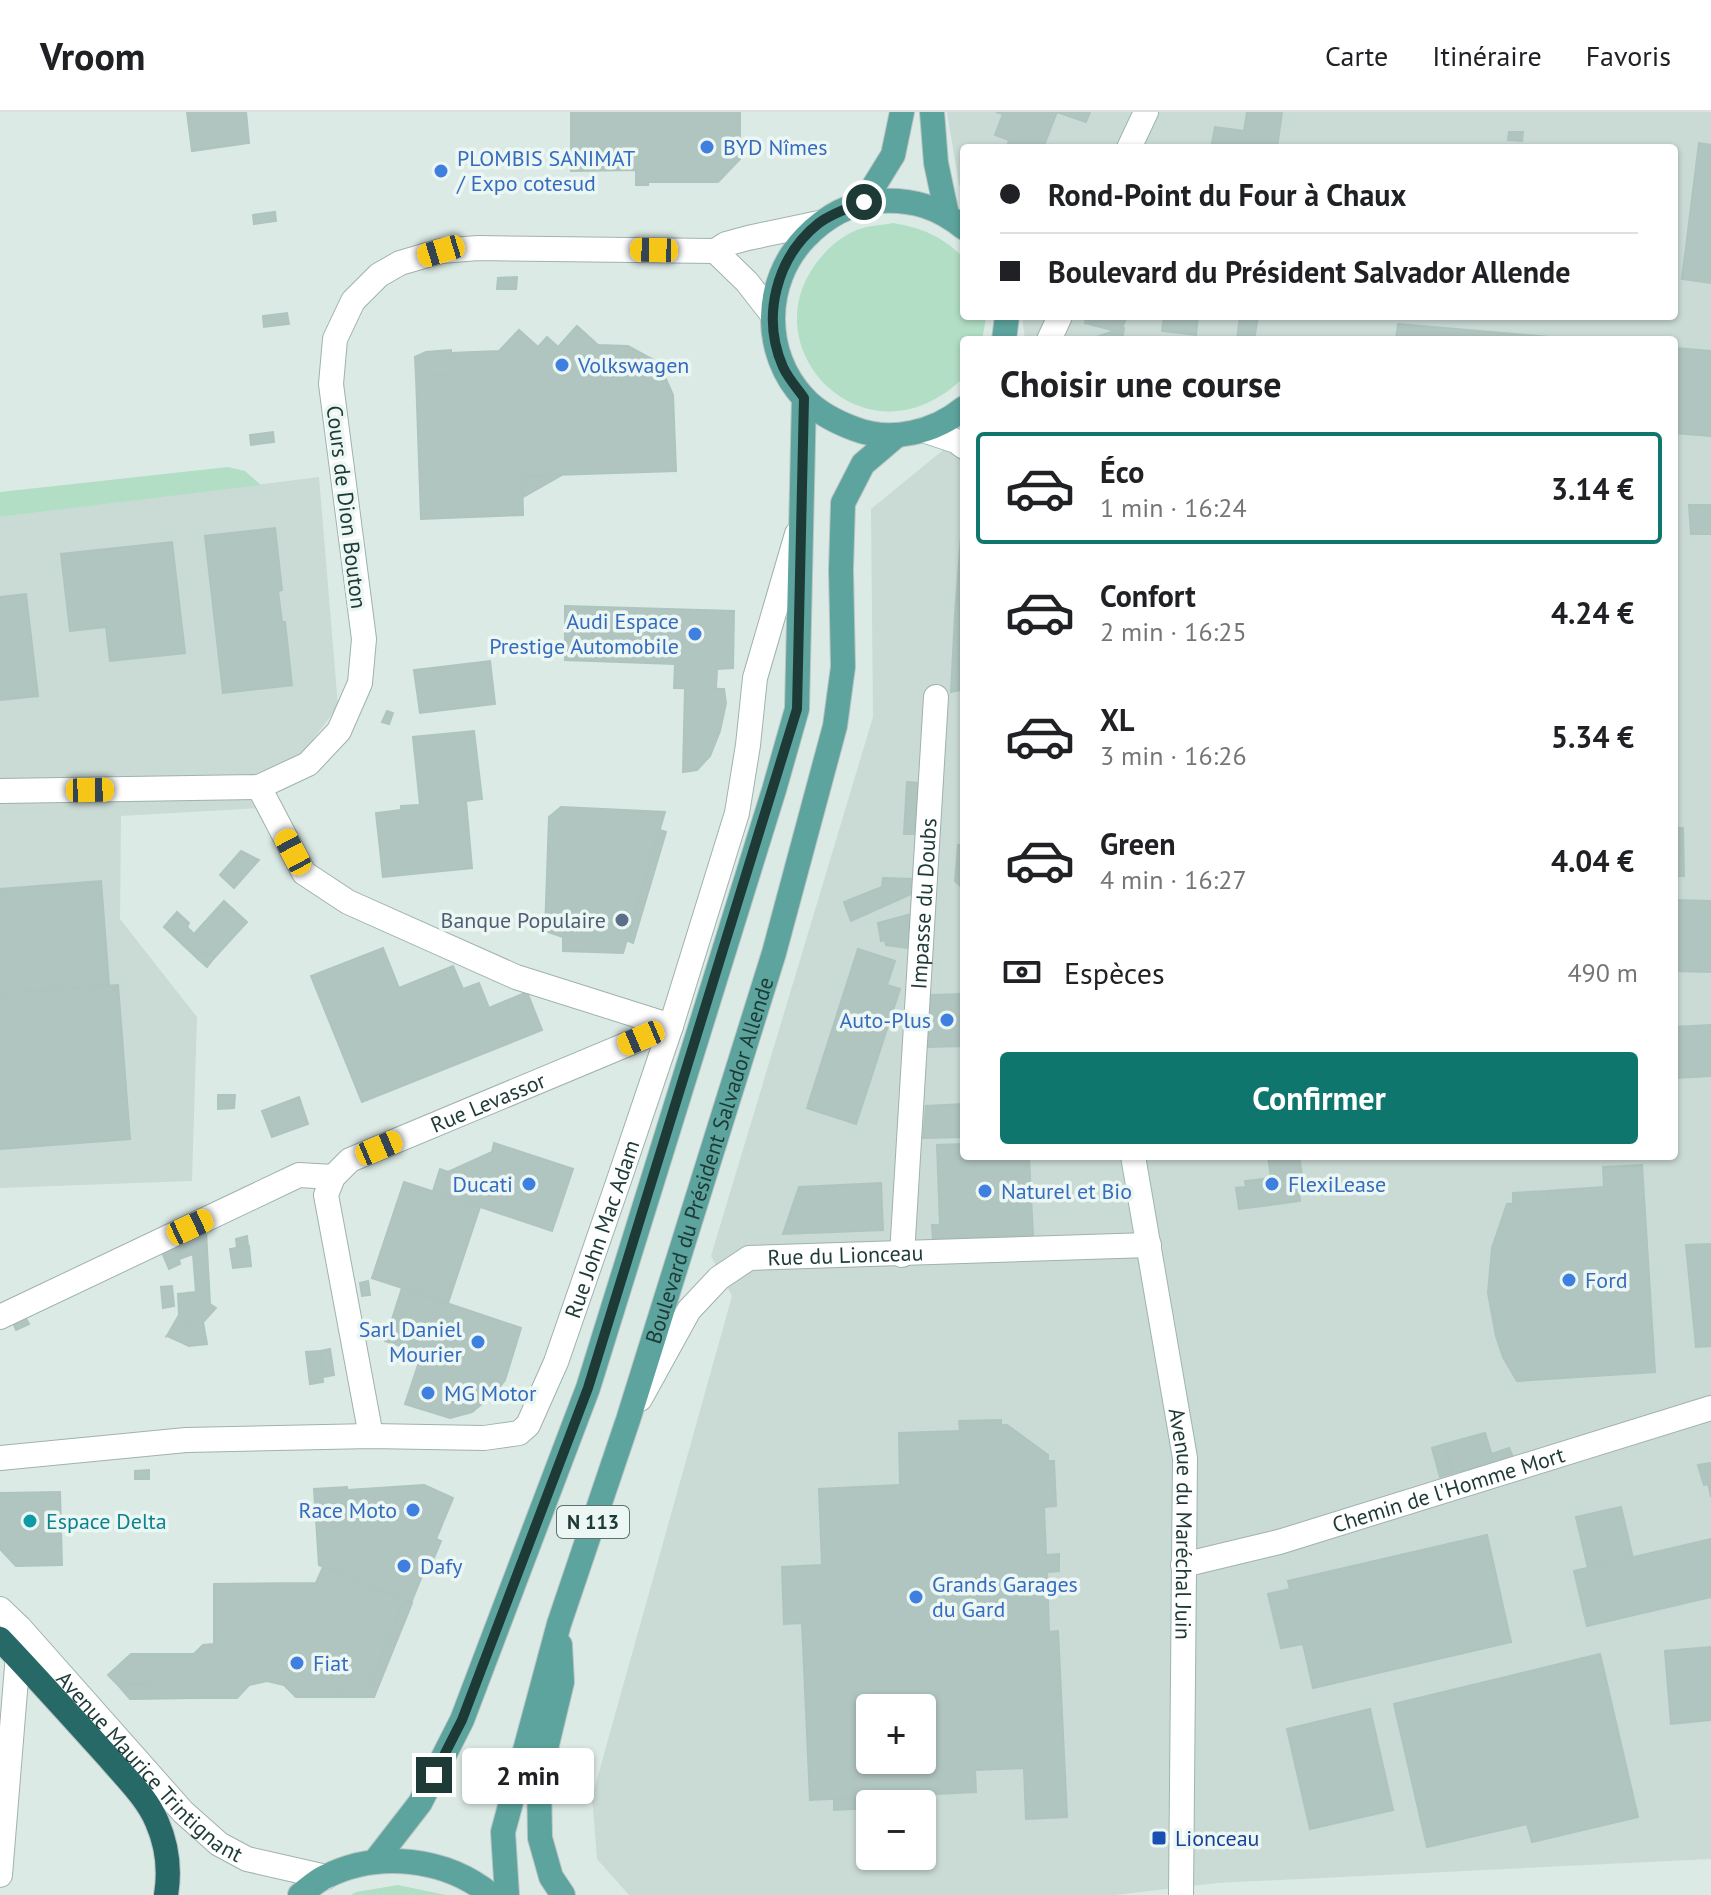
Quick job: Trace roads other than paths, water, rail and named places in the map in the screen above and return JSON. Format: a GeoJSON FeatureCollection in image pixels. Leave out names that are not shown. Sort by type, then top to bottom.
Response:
{"type":"FeatureCollection","features":[{"type":"Feature","properties":{"kind":"highway"},"geometry":{"type":"LineString","coordinates":[[10,1634],[18,1658],[142,1797],[157,1820],[167,1856],[166,1895]]}},
{"type":"Feature","properties":{"kind":"main road"},"geometry":{"type":"LineString","coordinates":[[864,202],[893,155],[902,112]]}},
{"type":"Feature","properties":{"kind":"main road"},"geometry":{"type":"LineString","coordinates":[[932,112],[936,163],[956,221]]}},
{"type":"Feature","properties":{"kind":"main road"},"geometry":{"type":"LineString","coordinates":[[956,221],[925,205],[901,200],[864,202],[841,211],[819,223],[792,252],[777,283],[772,314],[773,334],[783,369],[804,398],[831,420],[863,432],[897,435],[923,430],[960,411]]}},
{"type":"Feature","properties":{"kind":"main road","name":"N 113"},"geometry":{"type":"LineString","coordinates":[[375,1861],[420,1803],[462,1720],[588,1388],[797,709],[804,398]]}},
{"type":"Feature","properties":{"kind":"main road","name":"Boulevard du Président Salvador Allende"},"geometry":{"type":"LineString","coordinates":[[507,1895],[503,1832],[559,1624],[628,1420],[774,953],[835,726],[843,667],[843,503],[863,464],[897,435]]}},
{"type":"Feature","properties":{"kind":"main road"},"geometry":{"type":"LineString","coordinates":[[559,1624],[562,1682],[539,1778],[540,1838],[551,1877],[563,1895]]}},
{"type":"Feature","properties":{"kind":"main road"},"geometry":{"type":"LineString","coordinates":[[300,1895],[326,1877],[375,1861],[423,1862],[474,1881],[491,1895]]}},
{"type":"Feature","properties":{"kind":"street"},"geometry":{"type":"LineString","coordinates":[[1131,144],[1146,112]]}},
{"type":"Feature","properties":{"kind":"street","name":"Cours de Dion Bouton"},"geometry":{"type":"LineString","coordinates":[[0,791],[259,787],[308,764],[339,731],[360,683],[364,639],[331,384],[335,339],[353,301],[379,275],[400,263],[441,251],[573,248],[715,251],[726,244],[748,238],[819,223]]}},
{"type":"Feature","properties":{"kind":"street"},"geometry":{"type":"LineString","coordinates":[[715,251],[747,282],[772,314]]}},
{"type":"Feature","properties":{"kind":"street"},"geometry":{"type":"LineString","coordinates":[[923,430],[960,444]]}},
{"type":"Feature","properties":{"kind":"street","name":"Rue John Mac Adam"},"geometry":{"type":"LineString","coordinates":[[0,1458],[186,1440],[371,1436],[484,1438],[519,1433],[528,1425],[556,1362],[671,1026],[737,813],[755,678],[802,518]]}},
{"type":"Feature","properties":{"kind":"street","name":"Impasse du Doubs"},"geometry":{"type":"LineString","coordinates":[[902,1255],[936,697]]}},
{"type":"Feature","properties":{"kind":"street"},"geometry":{"type":"LineString","coordinates":[[259,787],[304,873],[348,902],[516,977],[671,1026]]}},
{"type":"Feature","properties":{"kind":"street","name":"Rue Levassor"},"geometry":{"type":"LineString","coordinates":[[333,1177],[350,1160],[671,1026]]}},
{"type":"Feature","properties":{"kind":"street","name":"Avenue du Maréchal Juin"},"geometry":{"type":"LineString","coordinates":[[1134,1160],[1185,1458],[1181,1895]]}},
{"type":"Feature","properties":{"kind":"street"},"geometry":{"type":"LineString","coordinates":[[0,1317],[299,1175],[333,1177],[326,1195],[371,1436]]}},
{"type":"Feature","properties":{"kind":"street","name":"Rue du Lionceau"},"geometry":{"type":"LineString","coordinates":[[628,1420],[689,1310],[719,1278],[749,1258],[1149,1245]]}},
{"type":"Feature","properties":{"kind":"street","name":"Chemin de l'Homme Mort"},"geometry":{"type":"LineString","coordinates":[[1183,1565],[1279,1542],[1711,1408]]}},
{"type":"Feature","properties":{"kind":"street","name":"Avenue Maurice Trintignant"},"geometry":{"type":"LineString","coordinates":[[0,1609],[10,1634],[183,1812],[219,1844],[247,1859],[326,1877]]}},
{"type":"Feature","properties":{"kind":"street"},"geometry":{"type":"LineString","coordinates":[[0,1875],[18,1658]]}},
{"type":"Feature","properties":{"kind":"place","name":"BYD Nîmes"},"geometry":{"type":"Point","coordinates":[707,147]}},
{"type":"Feature","properties":{"kind":"place","name":"PLOMBIS SANIMAT / Expo cotesud"},"geometry":{"type":"Point","coordinates":[441,171]}},
{"type":"Feature","properties":{"kind":"place","name":"Volkswagen"},"geometry":{"type":"Point","coordinates":[562,365]}},
{"type":"Feature","properties":{"kind":"place","name":"Audi Espace Prestige Automobile"},"geometry":{"type":"Point","coordinates":[695,634]}},
{"type":"Feature","properties":{"kind":"place","name":"Banque Populaire"},"geometry":{"type":"Point","coordinates":[622,920]}},
{"type":"Feature","properties":{"kind":"place","name":"Auto-Plus"},"geometry":{"type":"Point","coordinates":[947,1020]}},
{"type":"Feature","properties":{"kind":"place","name":"Ducati"},"geometry":{"type":"Point","coordinates":[529,1184]}},
{"type":"Feature","properties":{"kind":"place","name":"FlexiLease"},"geometry":{"type":"Point","coordinates":[1272,1184]}},
{"type":"Feature","properties":{"kind":"place","name":"Naturel et Bio"},"geometry":{"type":"Point","coordinates":[985,1191]}},
{"type":"Feature","properties":{"kind":"place","name":"Ford"},"geometry":{"type":"Point","coordinates":[1569,1280]}},
{"type":"Feature","properties":{"kind":"place","name":"Sarl Daniel Mourier"},"geometry":{"type":"Point","coordinates":[478,1342]}},
{"type":"Feature","properties":{"kind":"place","name":"MG Motor"},"geometry":{"type":"Point","coordinates":[428,1393]}},
{"type":"Feature","properties":{"kind":"place","name":"Race Moto"},"geometry":{"type":"Point","coordinates":[413,1510]}},
{"type":"Feature","properties":{"kind":"place","name":"Espace Delta"},"geometry":{"type":"Point","coordinates":[30,1521]}},
{"type":"Feature","properties":{"kind":"place","name":"Dafy"},"geometry":{"type":"Point","coordinates":[404,1566]}},
{"type":"Feature","properties":{"kind":"place","name":"Grands Garages du Gard"},"geometry":{"type":"Point","coordinates":[916,1597]}},
{"type":"Feature","properties":{"kind":"place","name":"Fiat"},"geometry":{"type":"Point","coordinates":[297,1663]}},
{"type":"Feature","properties":{"kind":"place","name":"Lionceau"},"geometry":{"type":"Point","coordinates":[1159,1838]}}]}
